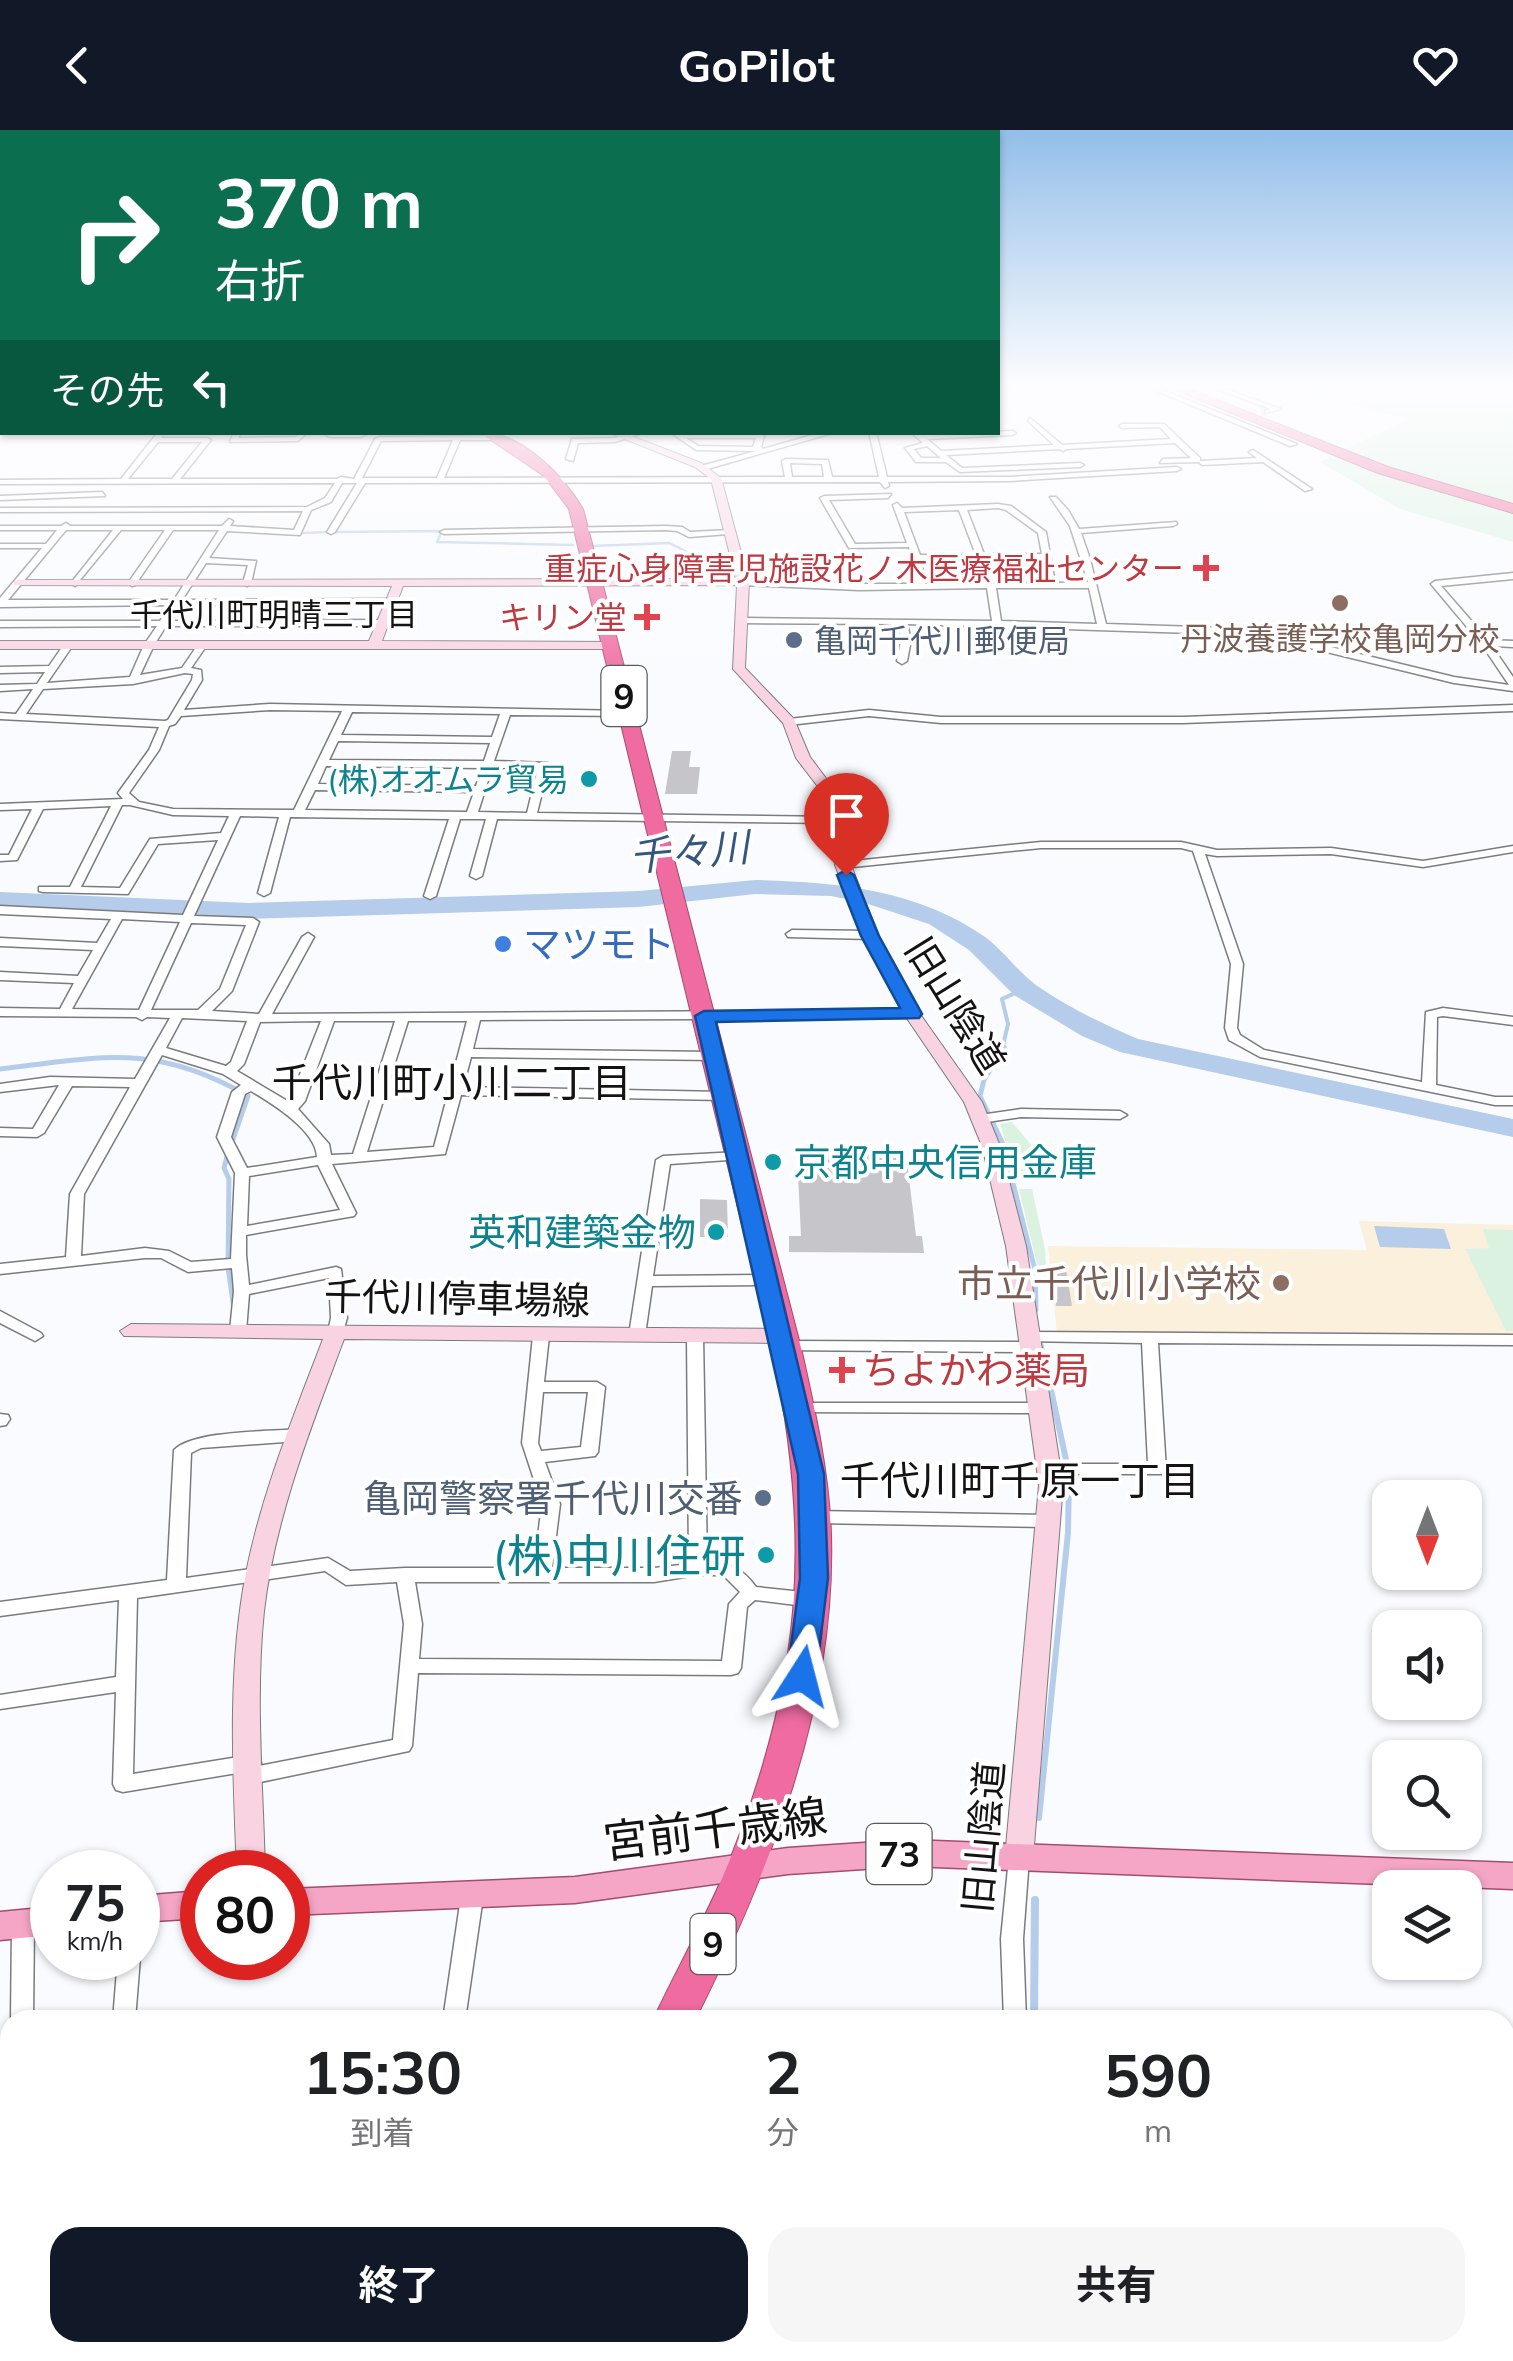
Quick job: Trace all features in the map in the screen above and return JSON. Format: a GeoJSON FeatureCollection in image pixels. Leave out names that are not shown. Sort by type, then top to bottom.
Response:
{"type":"FeatureCollection","features":[{"type":"Feature","properties":{"kind":"highway","name":"9"},"geometry":{"type":"LineString","coordinates":[[564,491],[576,508],[612,646],[783,1341],[811,1474],[812,1600],[796,1710],[772,1803],[748,1866],[679,2010]]}},
{"type":"Feature","properties":{"kind":"highway"},"geometry":{"type":"LineString","coordinates":[[1458,491],[1513,507]]}},
{"type":"Feature","properties":{"kind":"highway"},"geometry":{"type":"LineString","coordinates":[[1464,491],[1513,507]]}},
{"type":"Feature","properties":{"kind":"main road","name":"宮前千歳線"},"geometry":{"type":"LineString","coordinates":[[310,1901],[472,1897],[652,1882],[748,1866],[908,1854],[1513,1876]]}},
{"type":"Feature","properties":{"kind":"street"},"geometry":{"type":"LineString","coordinates":[[0,604],[62,528],[104,491]]}},
{"type":"Feature","properties":{"kind":"street"},"geometry":{"type":"LineString","coordinates":[[0,510],[308,509],[328,500],[334,491]]}},
{"type":"Feature","properties":{"kind":"street"},"geometry":{"type":"LineString","coordinates":[[331,532],[354,491]]}},
{"type":"Feature","properties":{"kind":"street","name":"旧山陰道"},"geometry":{"type":"LineString","coordinates":[[719,491],[743,582],[739,669],[788,722],[803,758],[836,801],[843,865],[870,936],[912,1014],[974,1102],[991,1146],[1016,1246],[1035,1340],[1039,1408],[1063,1468],[1050,1521],[1019,1858],[1012,1939],[1014,2010]]}},
{"type":"Feature","properties":{"kind":"street"},"geometry":{"type":"LineString","coordinates":[[886,491],[902,510],[921,586]]}},
{"type":"Feature","properties":{"kind":"street"},"geometry":{"type":"LineString","coordinates":[[0,498],[102,494]]}},
{"type":"Feature","properties":{"kind":"street"},"geometry":{"type":"LineString","coordinates":[[888,496],[824,498],[852,546],[912,545]]}},
{"type":"Feature","properties":{"kind":"street"},"geometry":{"type":"LineString","coordinates":[[1053,499],[1068,512],[1078,531],[1103,628]]}},
{"type":"Feature","properties":{"kind":"street"},"geometry":{"type":"LineString","coordinates":[[962,508],[981,557]]}},
{"type":"Feature","properties":{"kind":"street"},"geometry":{"type":"LineString","coordinates":[[902,510],[1008,508],[1042,532],[1050,585]]}},
{"type":"Feature","properties":{"kind":"street"},"geometry":{"type":"LineString","coordinates":[[0,528],[224,528],[297,533],[308,509]]}},
{"type":"Feature","properties":{"kind":"street"},"geometry":{"type":"LineString","coordinates":[[133,680],[149,644],[236,510]]}},
{"type":"Feature","properties":{"kind":"street"},"geometry":{"type":"LineString","coordinates":[[1078,531],[1173,524]]}},
{"type":"Feature","properties":{"kind":"street"},"geometry":{"type":"LineString","coordinates":[[75,583],[119,528]]}},
{"type":"Feature","properties":{"kind":"street"},"geometry":{"type":"LineString","coordinates":[[132,583],[170,528]]}},
{"type":"Feature","properties":{"kind":"street"},"geometry":{"type":"LineString","coordinates":[[444,532],[679,528],[689,534],[729,532]]}},
{"type":"Feature","properties":{"kind":"street"},"geometry":{"type":"LineString","coordinates":[[0,546],[48,546]]}},
{"type":"Feature","properties":{"kind":"street"},"geometry":{"type":"LineString","coordinates":[[917,558],[1048,556]]}},
{"type":"Feature","properties":{"kind":"street"},"geometry":{"type":"LineString","coordinates":[[206,560],[252,563],[246,583]]}},
{"type":"Feature","properties":{"kind":"street"},"geometry":{"type":"LineString","coordinates":[[1513,576],[1435,584],[1485,643],[1513,686]]}},
{"type":"Feature","properties":{"kind":"street"},"geometry":{"type":"LineString","coordinates":[[374,645],[399,582]]}},
{"type":"Feature","properties":{"kind":"street"},"geometry":{"type":"LineString","coordinates":[[0,583],[1090,585]]}},
{"type":"Feature","properties":{"kind":"street"},"geometry":{"type":"LineString","coordinates":[[991,586],[997,625]]}},
{"type":"Feature","properties":{"kind":"street"},"geometry":{"type":"LineString","coordinates":[[0,604],[391,602]]}},
{"type":"Feature","properties":{"kind":"street"},"geometry":{"type":"LineString","coordinates":[[744,621],[902,620],[1273,634],[1454,680],[1513,686]]}},
{"type":"Feature","properties":{"kind":"street"},"geometry":{"type":"LineString","coordinates":[[902,620],[906,640],[902,661]]}},
{"type":"Feature","properties":{"kind":"street"},"geometry":{"type":"LineString","coordinates":[[0,624],[383,624]]}},
{"type":"Feature","properties":{"kind":"street"},"geometry":{"type":"LineString","coordinates":[[1485,643],[1513,644]]}},
{"type":"Feature","properties":{"kind":"street"},"geometry":{"type":"LineString","coordinates":[[185,670],[202,644]]}},
{"type":"Feature","properties":{"kind":"street"},"geometry":{"type":"LineString","coordinates":[[0,645],[612,646]]}},
{"type":"Feature","properties":{"kind":"street"},"geometry":{"type":"LineString","coordinates":[[18,717],[68,645]]}},
{"type":"Feature","properties":{"kind":"street"},"geometry":{"type":"LineString","coordinates":[[0,670],[48,670]]}},
{"type":"Feature","properties":{"kind":"street"},"geometry":{"type":"LineString","coordinates":[[0,688],[133,680],[185,670],[198,672],[172,722],[165,724],[0,716]]}},
{"type":"Feature","properties":{"kind":"street"},"geometry":{"type":"LineString","coordinates":[[176,712],[270,707],[628,714]]}},
{"type":"Feature","properties":{"kind":"street"},"geometry":{"type":"LineString","coordinates":[[788,722],[869,713],[941,720],[1183,720],[1513,708]]}},
{"type":"Feature","properties":{"kind":"street"},"geometry":{"type":"LineString","coordinates":[[264,893],[292,814],[311,787],[347,711]]}},
{"type":"Feature","properties":{"kind":"street"},"geometry":{"type":"LineString","coordinates":[[471,816],[505,714]]}},
{"type":"Feature","properties":{"kind":"street"},"geometry":{"type":"LineString","coordinates":[[74,890],[122,803],[123,793],[154,750],[165,724]]}},
{"type":"Feature","properties":{"kind":"street"},"geometry":{"type":"LineString","coordinates":[[334,738],[497,740]]}},
{"type":"Feature","properties":{"kind":"street"},"geometry":{"type":"LineString","coordinates":[[322,762],[544,765],[531,817]]}},
{"type":"Feature","properties":{"kind":"street"},"geometry":{"type":"LineString","coordinates":[[311,787],[480,789]]}},
{"type":"Feature","properties":{"kind":"street"},"geometry":{"type":"LineString","coordinates":[[0,807],[122,803],[174,812],[836,820]]}},
{"type":"Feature","properties":{"kind":"street"},"geometry":{"type":"LineString","coordinates":[[0,858],[13,858],[39,805]]}},
{"type":"Feature","properties":{"kind":"street"},"geometry":{"type":"LineString","coordinates":[[142,1016],[236,813]]}},
{"type":"Feature","properties":{"kind":"street"},"geometry":{"type":"LineString","coordinates":[[430,896],[454,816]]}},
{"type":"Feature","properties":{"kind":"street"},"geometry":{"type":"LineString","coordinates":[[476,876],[492,817]]}},
{"type":"Feature","properties":{"kind":"street"},"geometry":{"type":"LineString","coordinates":[[44,889],[124,892],[154,842],[225,836]]}},
{"type":"Feature","properties":{"kind":"street"},"geometry":{"type":"LineString","coordinates":[[843,865],[1042,844],[1181,846],[1242,854],[1330,851],[1423,864],[1513,849]]}},
{"type":"Feature","properties":{"kind":"street"},"geometry":{"type":"LineString","coordinates":[[1198,850],[1237,964],[1231,1028],[1234,1037],[1260,1052],[1495,1102],[1513,1101]]}},
{"type":"Feature","properties":{"kind":"street"},"geometry":{"type":"LineString","coordinates":[[0,910],[254,922],[226,992],[202,1014]]}},
{"type":"Feature","properties":{"kind":"street"},"geometry":{"type":"LineString","coordinates":[[63,1014],[118,916]]}},
{"type":"Feature","properties":{"kind":"street"},"geometry":{"type":"LineString","coordinates":[[792,934],[870,936]]}},
{"type":"Feature","properties":{"kind":"street"},"geometry":{"type":"LineString","coordinates":[[228,1071],[237,1064],[259,1018],[308,937]]}},
{"type":"Feature","properties":{"kind":"street"},"geometry":{"type":"LineString","coordinates":[[0,942],[100,947]]}},
{"type":"Feature","properties":{"kind":"street"},"geometry":{"type":"LineString","coordinates":[[0,976],[82,980]]}},
{"type":"Feature","properties":{"kind":"street"},"geometry":{"type":"LineString","coordinates":[[0,1012],[259,1018],[912,1014]]}},
{"type":"Feature","properties":{"kind":"street"},"geometry":{"type":"LineString","coordinates":[[1429,1086],[1431,1015],[1443,1012],[1513,1021]]}},
{"type":"Feature","properties":{"kind":"street"},"geometry":{"type":"LineString","coordinates":[[73,1262],[78,1194],[176,1016]]}},
{"type":"Feature","properties":{"kind":"street"},"geometry":{"type":"LineString","coordinates":[[242,1174],[324,1160],[440,1151],[475,1016]]}},
{"type":"Feature","properties":{"kind":"street"},"geometry":{"type":"LineString","coordinates":[[290,1109],[298,1101],[329,1018]]}},
{"type":"Feature","properties":{"kind":"street"},"geometry":{"type":"LineString","coordinates":[[359,1156],[403,1018]]}},
{"type":"Feature","properties":{"kind":"street"},"geometry":{"type":"LineString","coordinates":[[159,1050],[228,1071],[290,1109],[324,1147],[324,1160],[349,1213],[240,1232]]}},
{"type":"Feature","properties":{"kind":"street"},"geometry":{"type":"LineString","coordinates":[[468,1054],[714,1056]]}},
{"type":"Feature","properties":{"kind":"street"},"geometry":{"type":"LineString","coordinates":[[0,1088],[68,1081],[136,1083]]}},
{"type":"Feature","properties":{"kind":"street"},"geometry":{"type":"LineString","coordinates":[[0,1132],[37,1133],[68,1081]]}},
{"type":"Feature","properties":{"kind":"street"},"geometry":{"type":"LineString","coordinates":[[238,1332],[242,1174],[224,1137],[239,1092],[250,1086]]}},
{"type":"Feature","properties":{"kind":"street"},"geometry":{"type":"LineString","coordinates":[[458,1090],[723,1096]]}},
{"type":"Feature","properties":{"kind":"street"},"geometry":{"type":"LineString","coordinates":[[980,1119],[1021,1113],[1120,1115]]}},
{"type":"Feature","properties":{"kind":"street"},"geometry":{"type":"LineString","coordinates":[[637,1335],[663,1160],[738,1156]]}},
{"type":"Feature","properties":{"kind":"street"},"geometry":{"type":"LineString","coordinates":[[0,1269],[145,1254],[164,1254],[188,1267],[239,1263]]}},
{"type":"Feature","properties":{"kind":"street"},"geometry":{"type":"LineString","coordinates":[[242,1292],[336,1272],[339,1318],[298,1435],[258,1573],[249,1654],[251,1850]]}},
{"type":"Feature","properties":{"kind":"street"},"geometry":{"type":"LineString","coordinates":[[644,1281],[768,1280]]}},
{"type":"Feature","properties":{"kind":"street"},"geometry":{"type":"LineString","coordinates":[[0,1316],[36,1336]]}},
{"type":"Feature","properties":{"kind":"street","name":"千代川停車場線"},"geometry":{"type":"LineString","coordinates":[[131,1330],[637,1335],[783,1341]]}},
{"type":"Feature","properties":{"kind":"street"},"geometry":{"type":"LineString","coordinates":[[541,1336],[530,1443],[551,1504],[542,1573]]}},
{"type":"Feature","properties":{"kind":"street"},"geometry":{"type":"LineString","coordinates":[[694,1336],[698,1568]]}},
{"type":"Feature","properties":{"kind":"street"},"geometry":{"type":"LineString","coordinates":[[1063,1468],[1157,1470],[1150,1337]]}},
{"type":"Feature","properties":{"kind":"street"},"geometry":{"type":"LineString","coordinates":[[783,1341],[1150,1337],[1513,1340]]}},
{"type":"Feature","properties":{"kind":"street"},"geometry":{"type":"LineString","coordinates":[[534,1457],[589,1452],[596,1386],[535,1386]]}},
{"type":"Feature","properties":{"kind":"street"},"geometry":{"type":"LineString","coordinates":[[799,1408],[1039,1408]]}},
{"type":"Feature","properties":{"kind":"street"},"geometry":{"type":"LineString","coordinates":[[176,1585],[183,1450],[198,1443],[298,1435]]}},
{"type":"Feature","properties":{"kind":"street"},"geometry":{"type":"LineString","coordinates":[[814,1517],[1050,1521]]}},
{"type":"Feature","properties":{"kind":"street"},"geometry":{"type":"LineString","coordinates":[[0,1609],[128,1596],[176,1585],[328,1564],[346,1578],[542,1573],[659,1575],[698,1568],[726,1569],[738,1575],[751,1593]]}},
{"type":"Feature","properties":{"kind":"street"},"geometry":{"type":"LineString","coordinates":[[128,1596],[122,1784],[251,1770],[402,1746],[414,1624],[405,1575]]}},
{"type":"Feature","properties":{"kind":"street"},"geometry":{"type":"LineString","coordinates":[[411,1666],[731,1668],[738,1604],[751,1593],[812,1600]]}},
{"type":"Feature","properties":{"kind":"street"},"geometry":{"type":"LineString","coordinates":[[0,1702],[127,1683]]}},
{"type":"Feature","properties":{"kind":"street"},"geometry":{"type":"LineString","coordinates":[[455,2010],[472,1897]]}},
{"type":"Feature","properties":{"kind":"street"},"geometry":{"type":"LineString","coordinates":[[22,2010],[25,1924]]}},
{"type":"Feature","properties":{"kind":"street"},"geometry":{"type":"LineString","coordinates":[[125,2010],[127,1980]]}},
{"type":"Feature","properties":{"kind":"shaded area","name":"市立千代川小学校"},"geometry":{"type":"Polygon","coordinates":[[[1359,1221],[1513,1225],[1513,1337],[1057,1333],[1048,1246],[1367,1250],[1359,1221]]]}},
{"type":"Feature","properties":{"kind":"green space"},"geometry":{"type":"Polygon","coordinates":[[[1370,491],[1513,491],[1513,542],[1400,509],[1370,491]]]}},
{"type":"Feature","properties":{"kind":"green space"},"geometry":{"type":"Polygon","coordinates":[[[1012,1122],[1038,1153],[1040,1162],[1030,1171],[1031,1178],[1017,1178],[1000,1124],[1012,1122]]]}},
{"type":"Feature","properties":{"kind":"green space"},"geometry":{"type":"Polygon","coordinates":[[[1019,1189],[1032,1189],[1045,1249],[1047,1286],[1038,1286],[1038,1268],[1019,1189]]]}},
{"type":"Feature","properties":{"kind":"green space"},"geometry":{"type":"Polygon","coordinates":[[[1483,1229],[1513,1230],[1513,1331],[1506,1331],[1465,1249],[1489,1248],[1483,1229]]]}},
{"type":"Feature","properties":{"kind":"water"},"geometry":{"type":"Polygon","coordinates":[[[1374,1226],[1444,1229],[1451,1249],[1380,1247],[1374,1226]]]}},
{"type":"Feature","properties":{"kind":"building"},"geometry":{"type":"Polygon","coordinates":[[[672,751],[691,751],[689,767],[700,767],[697,794],[665,794],[672,751]]]}},
{"type":"Feature","properties":{"kind":"building"},"geometry":{"type":"Polygon","coordinates":[[[906,1153],[916,1236],[922,1236],[924,1253],[789,1252],[789,1236],[801,1236],[797,1154],[906,1153]]]}},
{"type":"Feature","properties":{"kind":"building"},"geometry":{"type":"Polygon","coordinates":[[[700,1199],[727,1200],[728,1237],[700,1237],[700,1199]]]}},
{"type":"Feature","properties":{"kind":"building"},"geometry":{"type":"Polygon","coordinates":[[[1050,1269],[1066,1269],[1072,1306],[1056,1306],[1050,1269]]]}},
{"type":"Feature","properties":{"kind":"waterway"},"geometry":{"type":"LineString","coordinates":[[335,532],[442,531],[437,542],[573,545]]}},
{"type":"Feature","properties":{"kind":"waterway"},"geometry":{"type":"LineString","coordinates":[[303,533],[325,532]]}},
{"type":"Feature","properties":{"kind":"waterway"},"geometry":{"type":"LineString","coordinates":[[592,546],[669,543],[734,575]]}},
{"type":"Feature","properties":{"kind":"waterway","name":"千々川"},"geometry":{"type":"LineString","coordinates":[[0,900],[249,911],[639,899],[755,887],[831,889],[870,896],[938,919],[978,944],[1024,989],[1092,1030],[1130,1046],[1513,1128]]}},
{"type":"Feature","properties":{"kind":"waterway"},"geometry":{"type":"LineString","coordinates":[[1002,1050],[1008,1024],[1002,999],[1024,989]]}},
{"type":"Feature","properties":{"kind":"waterway"},"geometry":{"type":"LineString","coordinates":[[1004,1047],[984,1080],[980,1096],[1003,1144],[1035,1270],[1036,1310]]}},
{"type":"Feature","properties":{"kind":"waterway"},"geometry":{"type":"LineString","coordinates":[[0,1069],[98,1058],[127,1058],[184,1067],[248,1096],[232,1142]]}},
{"type":"Feature","properties":{"kind":"waterway"},"geometry":{"type":"LineString","coordinates":[[228,1153],[224,1168],[229,1179],[228,1267],[234,1309]]}},
{"type":"Feature","properties":{"kind":"waterway"},"geometry":{"type":"LineString","coordinates":[[1041,1345],[1051,1392]]}},
{"type":"Feature","properties":{"kind":"waterway"},"geometry":{"type":"LineString","coordinates":[[1039,1818],[1068,1533],[1069,1474],[1051,1390]]}},
{"type":"Feature","properties":{"kind":"waterway"},"geometry":{"type":"LineString","coordinates":[[1034,2010],[1035,1900]]}},
{"type":"Feature","properties":{"kind":"place","name":"重症心身障害児施設花ノ木医療福祉センター"},"geometry":{"type":"Point","coordinates":[1206,568]}},
{"type":"Feature","properties":{"kind":"place","name":"丹波養護学校亀岡分校"},"geometry":{"type":"Point","coordinates":[1340,603]}},
{"type":"Feature","properties":{"kind":"place","name":"キリン堂"},"geometry":{"type":"Point","coordinates":[647,617]}},
{"type":"Feature","properties":{"kind":"place","name":"亀岡千代川郵便局"},"geometry":{"type":"Point","coordinates":[794,640]}},
{"type":"Feature","properties":{"kind":"place","name":"(株)オオムラ貿易"},"geometry":{"type":"Point","coordinates":[589,779]}},
{"type":"Feature","properties":{"kind":"place","name":"マツモト"},"geometry":{"type":"Point","coordinates":[503,944]}},
{"type":"Feature","properties":{"kind":"place","name":"京都中央信用金庫"},"geometry":{"type":"Point","coordinates":[773,1162]}},
{"type":"Feature","properties":{"kind":"place","name":"英和建築金物"},"geometry":{"type":"Point","coordinates":[716,1232]}},
{"type":"Feature","properties":{"kind":"place","name":"市立千代川小学校"},"geometry":{"type":"Point","coordinates":[1281,1283]}},
{"type":"Feature","properties":{"kind":"place","name":"ちよかわ薬局"},"geometry":{"type":"Point","coordinates":[842,1370]}},
{"type":"Feature","properties":{"kind":"place","name":"亀岡警察署千代川交番"},"geometry":{"type":"Point","coordinates":[763,1498]}},
{"type":"Feature","properties":{"kind":"place","name":"(株)中川住研"},"geometry":{"type":"Point","coordinates":[766,1555]}},
{"type":"Feature","properties":{"kind":"district","name":"千代川町明晴三丁目"},"geometry":{"type":"Point","coordinates":[274,614]}},
{"type":"Feature","properties":{"kind":"district","name":"千代川町小川二丁目"},"geometry":{"type":"Point","coordinates":[452,1082]}},
{"type":"Feature","properties":{"kind":"district","name":"千代川町千原一丁目"},"geometry":{"type":"Point","coordinates":[1020,1480]}},
{"type":"Feature","properties":{"kind":"route"},"geometry":{"type":"LineString","coordinates":[[802,1676],[814,1578],[811,1474],[799,1408],[704,1016],[912,1014],[870,936],[846,875]]}}]}
